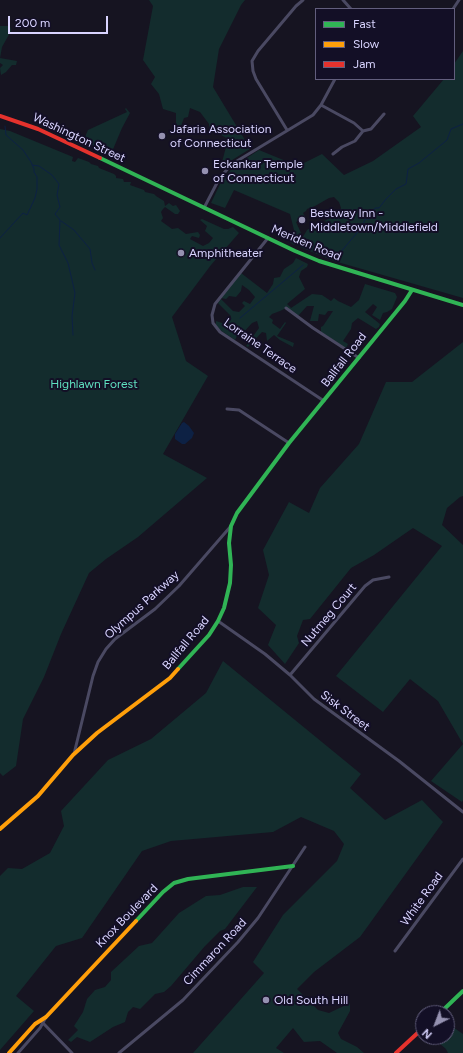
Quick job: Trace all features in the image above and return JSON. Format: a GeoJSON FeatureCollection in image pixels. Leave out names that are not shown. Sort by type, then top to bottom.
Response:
{"type":"FeatureCollection","features":[{"type":"Feature","properties":{"kind":"main road","name":"Washington Street"},"geometry":{"type":"LineString","coordinates":[[0,116],[38,128],[148,181]]}},
{"type":"Feature","properties":{"kind":"main road","name":"Meriden Road"},"geometry":{"type":"LineString","coordinates":[[148,181],[268,238],[331,265],[463,305]]}},
{"type":"Feature","properties":{"kind":"main road","name":"Ballfall Road"},"geometry":{"type":"LineString","coordinates":[[0,829],[38,796],[73,755],[97,733],[170,678],[201,645],[218,621],[224,608],[230,583],[231,565],[229,543],[232,526],[237,513],[289,443],[405,301],[412,290]]}},
{"type":"Feature","properties":{"kind":"main road","name":"Knox Boulevard"},"geometry":{"type":"LineString","coordinates":[[9,1053],[35,1024],[42,1021],[46,1017],[163,892],[174,883],[188,879],[292,866]]}},
{"type":"Feature","properties":{"kind":"main road"},"geometry":{"type":"LineString","coordinates":[[448,1005],[463,991]]}},
{"type":"Feature","properties":{"kind":"main road"},"geometry":{"type":"LineString","coordinates":[[396,1053],[415,1035]]}},
{"type":"Feature","properties":{"kind":"street"},"geometry":{"type":"LineString","coordinates":[[287,130],[256,79],[252,61],[258,51],[296,6],[303,0]]}},
{"type":"Feature","properties":{"kind":"street"},"geometry":{"type":"LineString","coordinates":[[343,0],[350,8]]}},
{"type":"Feature","properties":{"kind":"street"},"geometry":{"type":"LineString","coordinates":[[204,208],[219,179],[230,166],[313,115],[321,106],[334,80]]}},
{"type":"Feature","properties":{"kind":"street"},"geometry":{"type":"LineString","coordinates":[[321,106],[354,123],[363,131]]}},
{"type":"Feature","properties":{"kind":"street"},"geometry":{"type":"LineString","coordinates":[[333,154],[342,147],[355,141],[363,131],[371,129],[384,114]]}},
{"type":"Feature","properties":{"kind":"street","name":"Lorraine Terrace"},"geometry":{"type":"LineString","coordinates":[[268,238],[215,304],[212,315],[213,323],[220,332],[324,401]]}},
{"type":"Feature","properties":{"kind":"street"},"geometry":{"type":"LineString","coordinates":[[286,308],[359,358]]}},
{"type":"Feature","properties":{"kind":"street"},"geometry":{"type":"LineString","coordinates":[[227,409],[239,410],[289,443]]}},
{"type":"Feature","properties":{"kind":"street","name":"Olympus Parkway"},"geometry":{"type":"LineString","coordinates":[[73,755],[93,676],[98,662],[106,649],[115,639],[155,609],[180,586],[232,526]]}},
{"type":"Feature","properties":{"kind":"street","name":"Nutmeg Court"},"geometry":{"type":"LineString","coordinates":[[290,675],[365,586],[373,580],[389,577]]}},
{"type":"Feature","properties":{"kind":"street","name":"Sisk Street"},"geometry":{"type":"LineString","coordinates":[[218,621],[256,647],[290,675],[314,699],[463,812]]}},
{"type":"Feature","properties":{"kind":"street","name":"Cimmaron Road"},"geometry":{"type":"LineString","coordinates":[[118,1053],[183,1000],[238,942],[258,918],[305,847]]}},
{"type":"Feature","properties":{"kind":"street","name":"White Road"},"geometry":{"type":"LineString","coordinates":[[395,951],[463,859]]}},
{"type":"Feature","properties":{"kind":"street"},"geometry":{"type":"LineString","coordinates":[[42,1021],[72,1053]]}},
{"type":"Feature","properties":{"kind":"street","name":"Knox Boulevard"},"geometry":{"type":"LineString","coordinates":[[18,1053],[40,1028],[42,1021]]}},
{"type":"Feature","properties":{"kind":"green space"},"geometry":{"type":"Polygon","coordinates":[[[149,0],[245,0],[219,49],[213,87],[248,145],[253,147],[229,162],[220,170],[228,139],[209,128],[209,124],[200,112],[190,108],[188,117],[184,118],[181,126],[176,126],[176,113],[163,109],[159,94],[151,84],[155,77],[143,60],[153,6],[149,0]]]}},
{"type":"Feature","properties":{"kind":"green space"},"geometry":{"type":"Polygon","coordinates":[[[0,26],[10,26],[11,31],[2,47],[0,58],[0,26]]]}},
{"type":"Feature","properties":{"kind":"green space"},"geometry":{"type":"Polygon","coordinates":[[[463,51],[463,298],[334,261],[300,247],[300,242],[307,230],[321,222],[324,224],[327,222],[324,221],[339,214],[341,208],[339,202],[334,197],[307,209],[303,213],[305,217],[296,222],[301,233],[294,245],[288,241],[291,242],[295,234],[290,214],[234,190],[225,208],[211,203],[221,182],[233,167],[259,150],[298,166],[322,154],[344,175],[373,161],[421,127],[413,116],[443,80],[455,80],[455,63],[463,51]]]}},
{"type":"Feature","properties":{"kind":"green space"},"geometry":{"type":"Polygon","coordinates":[[[0,58],[17,61],[16,65],[12,65],[1,75],[0,68],[3,65],[0,63],[0,58]]]}},
{"type":"Feature","properties":{"kind":"green space"},"geometry":{"type":"Polygon","coordinates":[[[126,108],[130,113],[111,154],[71,136],[73,132],[85,137],[88,130],[127,112],[125,109],[126,108]]]}},
{"type":"Feature","properties":{"kind":"green space","name":"Highlawn Forest"},"geometry":{"type":"Polygon","coordinates":[[[0,129],[10,131],[73,157],[72,161],[75,162],[78,158],[98,166],[99,168],[114,174],[116,178],[123,179],[124,182],[131,182],[130,185],[144,190],[145,192],[154,194],[164,201],[165,206],[169,203],[173,206],[176,205],[180,211],[178,214],[175,214],[165,207],[161,212],[163,218],[161,221],[172,229],[178,228],[186,234],[198,232],[200,235],[199,238],[192,236],[190,239],[203,246],[209,243],[213,238],[205,231],[207,226],[200,220],[202,219],[224,229],[233,227],[239,233],[211,265],[172,317],[186,361],[208,376],[163,454],[207,478],[138,537],[106,559],[89,573],[61,634],[44,677],[23,719],[16,766],[3,776],[0,773],[0,129]]]}},
{"type":"Feature","properties":{"kind":"green space"},"geometry":{"type":"Polygon","coordinates":[[[296,258],[308,264],[307,267],[301,271],[299,277],[305,289],[287,304],[291,308],[312,294],[322,295],[331,301],[334,298],[351,307],[359,300],[365,284],[395,293],[397,297],[392,309],[383,313],[380,320],[372,315],[377,307],[373,304],[365,312],[380,324],[379,327],[376,329],[358,318],[352,323],[351,329],[343,341],[348,344],[346,348],[321,332],[321,327],[333,311],[328,311],[325,315],[319,314],[318,321],[310,321],[314,306],[307,306],[298,316],[286,308],[272,314],[269,317],[273,320],[272,323],[280,329],[285,322],[286,323],[277,336],[294,343],[293,347],[274,335],[267,341],[266,333],[262,332],[248,347],[246,346],[259,328],[257,321],[252,323],[242,334],[237,336],[235,340],[220,330],[216,325],[216,321],[228,325],[231,316],[218,303],[221,299],[233,311],[239,312],[245,306],[242,303],[244,301],[250,304],[255,297],[242,285],[241,291],[236,297],[229,296],[226,299],[221,298],[241,273],[267,293],[273,284],[274,278],[280,277],[284,269],[293,263],[296,258]]]}},
{"type":"Feature","properties":{"kind":"green space"},"geometry":{"type":"Polygon","coordinates":[[[463,342],[463,496],[447,508],[442,525],[463,545],[463,744],[438,701],[410,679],[383,712],[336,676],[442,546],[413,528],[374,555],[351,568],[310,619],[303,620],[297,636],[299,643],[285,664],[268,645],[276,625],[258,608],[269,575],[263,550],[289,502],[309,513],[320,488],[359,444],[386,382],[412,382],[463,342]]]}},
{"type":"Feature","properties":{"kind":"green space"},"geometry":{"type":"Polygon","coordinates":[[[223,661],[361,774],[350,788],[385,820],[422,800],[443,822],[360,937],[314,972],[297,989],[318,1010],[329,1013],[350,1003],[350,1011],[338,1033],[341,1039],[357,1047],[364,1053],[337,1053],[320,1041],[304,1042],[293,1028],[276,1048],[284,1053],[193,1053],[264,973],[253,962],[283,915],[337,861],[344,844],[334,831],[301,817],[273,832],[171,841],[142,851],[82,938],[56,946],[16,996],[34,1011],[0,1050],[0,876],[8,868],[22,869],[50,853],[64,826],[61,811],[108,760],[151,739],[206,693],[223,661]]]}},
{"type":"Feature","properties":{"kind":"green space"},"geometry":{"type":"Polygon","coordinates":[[[463,744],[463,800],[462,802],[431,781],[463,744]]]}},
{"type":"Feature","properties":{"kind":"green space"},"geometry":{"type":"Polygon","coordinates":[[[243,887],[257,887],[225,929],[220,931],[205,946],[171,986],[164,992],[155,994],[140,1009],[133,1007],[128,1012],[125,1022],[113,1027],[90,1042],[77,1037],[71,1042],[68,1040],[78,1030],[74,1026],[83,1012],[87,999],[95,990],[105,987],[111,980],[111,972],[139,946],[152,943],[179,913],[206,896],[220,895],[243,887]]]}},
{"type":"Feature","properties":{"kind":"green space"},"geometry":{"type":"Polygon","coordinates":[[[455,1028],[463,1034],[463,1053],[448,1053],[441,1045],[455,1045],[455,1028]]]}},
{"type":"Feature","properties":{"kind":"water"},"geometry":{"type":"Polygon","coordinates":[[[184,422],[194,433],[192,438],[185,444],[182,444],[175,439],[175,434],[184,422]]]}},
{"type":"Feature","properties":{"kind":"waterway"},"geometry":{"type":"LineString","coordinates":[[318,250],[339,254],[362,227],[365,219],[370,219],[371,213],[375,208],[379,208],[396,189],[406,184],[408,169],[419,163],[447,140],[451,129],[463,124]]}},
{"type":"Feature","properties":{"kind":"waterway"},"geometry":{"type":"LineString","coordinates":[[0,238],[23,213],[27,215],[35,198],[37,189],[37,177],[31,162],[23,150],[6,135],[5,126]]}},
{"type":"Feature","properties":{"kind":"waterway"},"geometry":{"type":"LineString","coordinates":[[32,165],[39,166],[52,175],[59,184],[57,195],[60,207],[55,214],[60,220],[59,245],[68,263],[75,293],[72,316],[73,335]]}},
{"type":"Feature","properties":{"kind":"waterway"},"geometry":{"type":"LineString","coordinates":[[61,221],[74,230],[90,249],[92,263],[95,270]]}},
{"type":"Feature","properties":{"kind":"waterway"},"geometry":{"type":"LineString","coordinates":[[240,318],[303,265]]}},
{"type":"Feature","properties":{"kind":"traffic: fast"},"geometry":{"type":"LineString","coordinates":[[100,158],[319,261],[463,305]]}},
{"type":"Feature","properties":{"kind":"traffic: fast"},"geometry":{"type":"LineString","coordinates":[[178,669],[209,635],[224,608],[230,583],[231,565],[229,543],[231,526],[237,513],[289,443],[405,301],[412,290]]}},
{"type":"Feature","properties":{"kind":"traffic: fast"},"geometry":{"type":"LineString","coordinates":[[136,921],[163,892],[174,883],[188,879],[293,866]]}},
{"type":"Feature","properties":{"kind":"traffic: fast"},"geometry":{"type":"LineString","coordinates":[[448,1005],[463,991]]}},
{"type":"Feature","properties":{"kind":"traffic: slow"},"geometry":{"type":"LineString","coordinates":[[0,829],[38,796],[73,755],[97,733],[170,678],[178,669]]}},
{"type":"Feature","properties":{"kind":"traffic: slow"},"geometry":{"type":"LineString","coordinates":[[9,1053],[35,1024],[46,1017],[136,921]]}},
{"type":"Feature","properties":{"kind":"traffic: jam"},"geometry":{"type":"LineString","coordinates":[[0,116],[38,129],[100,158]]}},
{"type":"Feature","properties":{"kind":"traffic: jam"},"geometry":{"type":"LineString","coordinates":[[396,1053],[415,1035]]}},
{"type":"Feature","properties":{"kind":"place","name":"Jafaria Association of Connecticut"},"geometry":{"type":"Point","coordinates":[162,136]}},
{"type":"Feature","properties":{"kind":"place","name":"Eckankar Temple of Connecticut"},"geometry":{"type":"Point","coordinates":[205,171]}},
{"type":"Feature","properties":{"kind":"place","name":"Bestway Inn - Middletown/Middlefield"},"geometry":{"type":"Point","coordinates":[302,220]}},
{"type":"Feature","properties":{"kind":"place","name":"Amphitheater"},"geometry":{"type":"Point","coordinates":[181,253]}},
{"type":"Feature","properties":{"kind":"place","name":"Old South Hill"},"geometry":{"type":"Point","coordinates":[266,1000]}}]}
